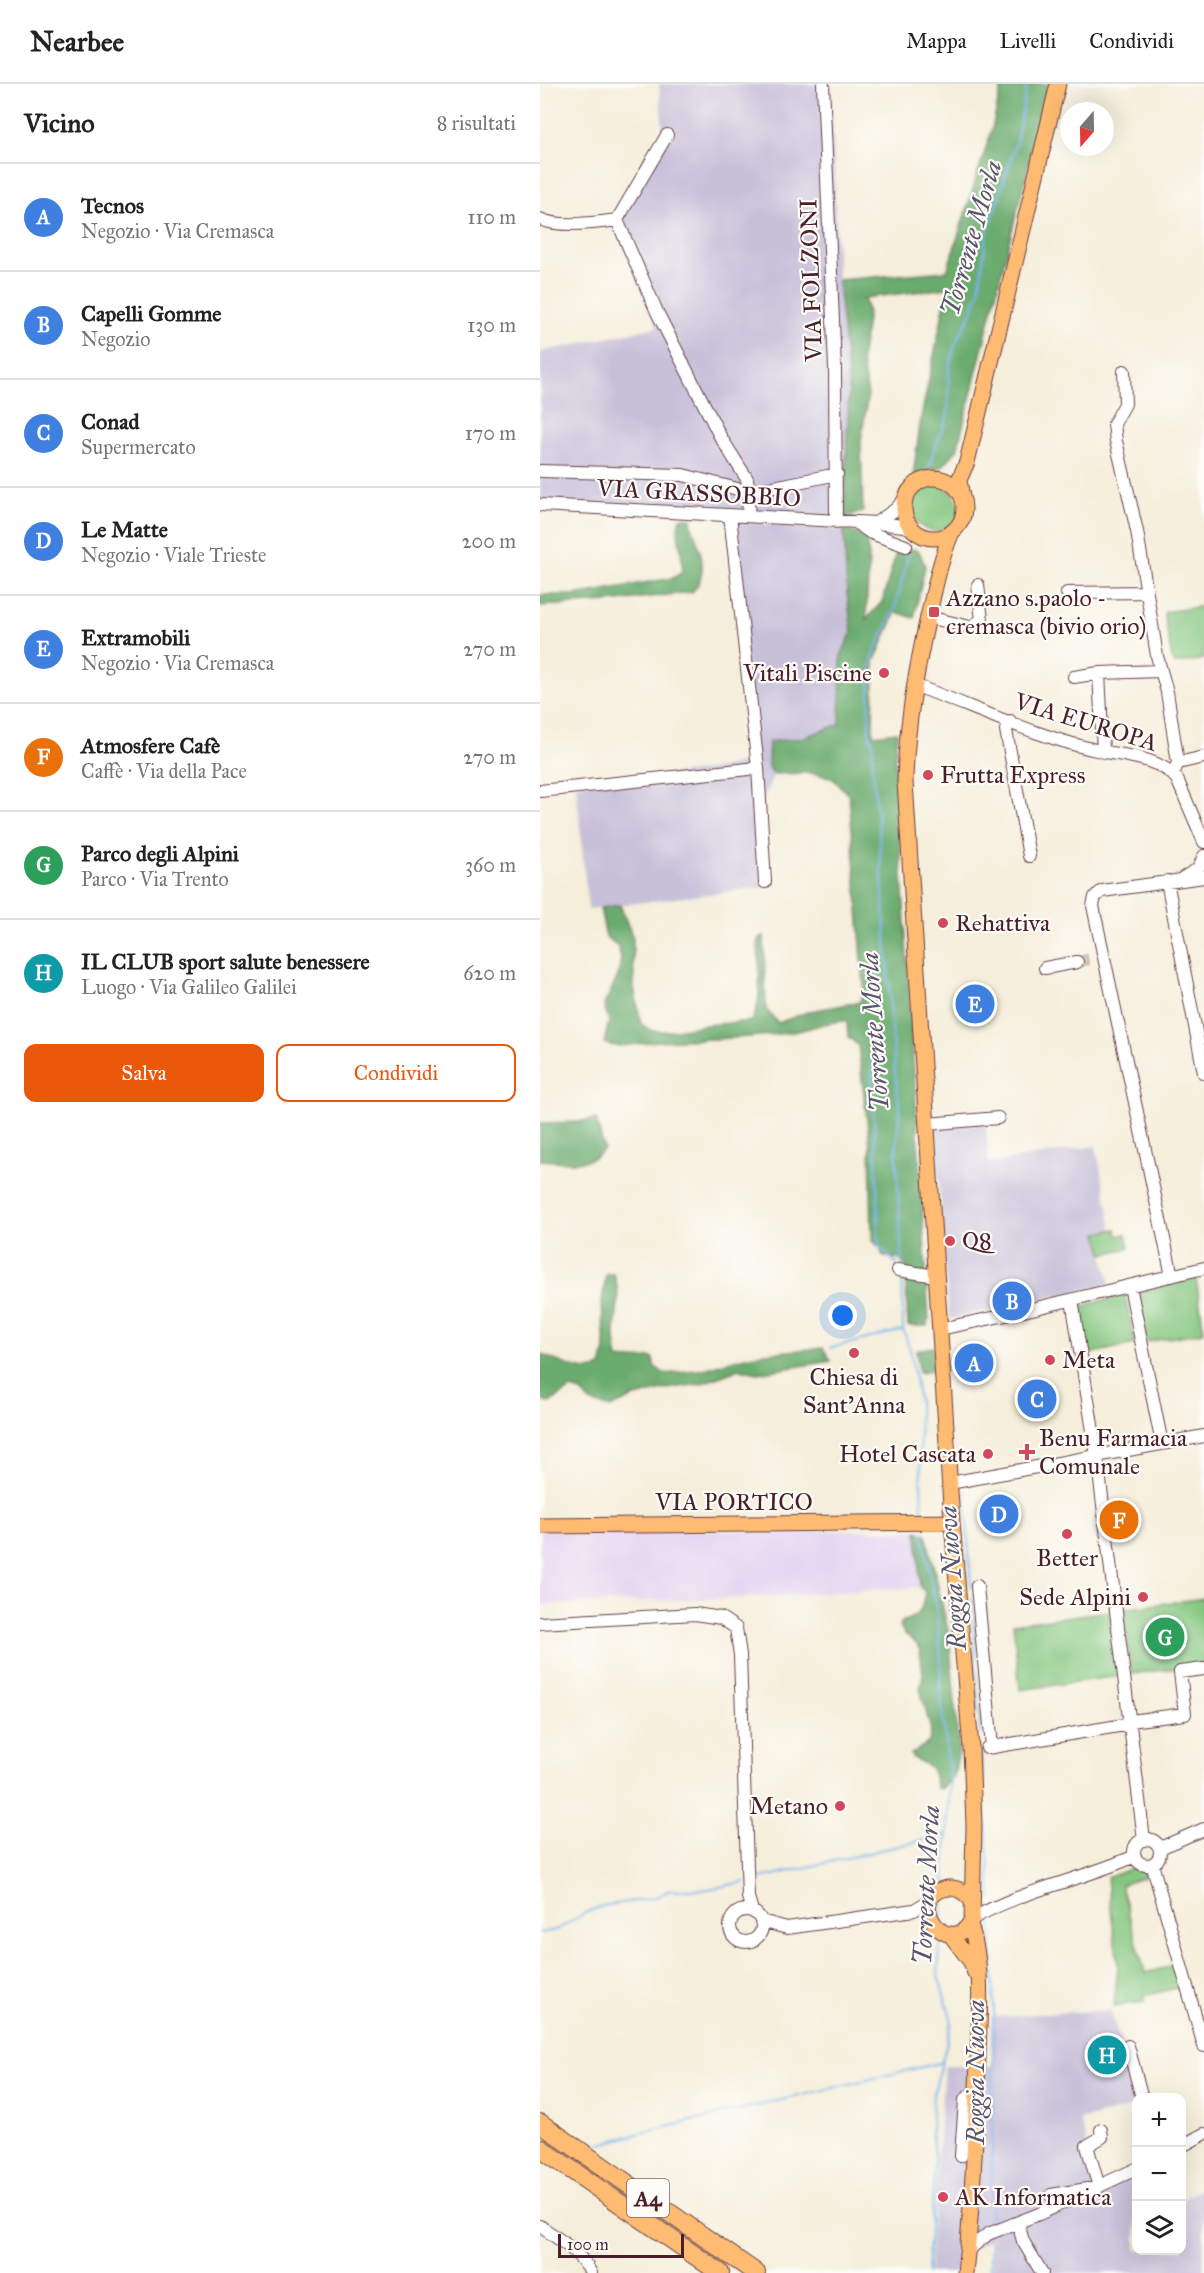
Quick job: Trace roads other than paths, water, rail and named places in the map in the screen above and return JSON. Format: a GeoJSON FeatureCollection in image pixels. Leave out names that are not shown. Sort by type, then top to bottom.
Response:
{"type":"FeatureCollection","features":[{"type":"Feature","properties":{"kind":"highway","name":"A4"},"geometry":{"type":"LineString","coordinates":[[540,2123],[756,2273]]}},
{"type":"Feature","properties":{"kind":"highway","name":"A4"},"geometry":{"type":"LineString","coordinates":[[540,2148],[720,2273]]}},
{"type":"Feature","properties":{"kind":"main road"},"geometry":{"type":"LineString","coordinates":[[965,2273],[970,2227],[977,2089],[979,1964],[972,1913],[975,1825],[936,1276],[905,782],[906,750],[914,685],[938,574],[952,532],[962,518],[964,505],[959,480],[967,462],[1058,84]]}},
{"type":"Feature","properties":{"kind":"main road"},"geometry":{"type":"LineString","coordinates":[[940,479],[968,454]]}},
{"type":"Feature","properties":{"kind":"main road"},"geometry":{"type":"LineString","coordinates":[[938,574],[934,553],[909,523],[905,514],[905,504],[914,487],[923,481],[940,479],[953,485],[962,496]]}},
{"type":"Feature","properties":{"kind":"main road"},"geometry":{"type":"LineString","coordinates":[[918,532],[937,538],[952,532]]}},
{"type":"Feature","properties":{"kind":"main road"},"geometry":{"type":"LineString","coordinates":[[928,1524],[938,1517],[951,1490]]}},
{"type":"Feature","properties":{"kind":"main road","name":"VIA PORTICO"},"geometry":{"type":"LineString","coordinates":[[540,1526],[952,1522]]}},
{"type":"Feature","properties":{"kind":"main road"},"geometry":{"type":"LineString","coordinates":[[935,1899],[962,1878],[975,1825]]}},
{"type":"Feature","properties":{"kind":"main road"},"geometry":{"type":"LineString","coordinates":[[935,1899],[963,1891],[972,1913]]}},
{"type":"Feature","properties":{"kind":"main road"},"geometry":{"type":"LineString","coordinates":[[935,1899],[944,1932],[971,1962],[978,1981]]}},
{"type":"Feature","properties":{"kind":"main road"},"geometry":{"type":"LineString","coordinates":[[944,1932],[960,1932],[972,1913]]}},
{"type":"Feature","properties":{"kind":"street","name":"VIA FOLZONI"},"geometry":{"type":"LineString","coordinates":[[823,84],[836,368],[836,522]]}},
{"type":"Feature","properties":{"kind":"street"},"geometry":{"type":"LineString","coordinates":[[617,220],[667,135]]}},
{"type":"Feature","properties":{"kind":"street"},"geometry":{"type":"LineString","coordinates":[[540,219],[549,222],[593,224],[617,220]]}},
{"type":"Feature","properties":{"kind":"street"},"geometry":{"type":"LineString","coordinates":[[617,220],[657,312],[720,436],[747,479],[748,516]]}},
{"type":"Feature","properties":{"kind":"street"},"geometry":{"type":"LineString","coordinates":[[1124,371],[1125,404],[1114,424],[1116,441],[1137,531],[1175,768],[1204,757]]}},
{"type":"Feature","properties":{"kind":"street"},"geometry":{"type":"LineString","coordinates":[[540,471],[683,475],[749,492],[837,474]]}},
{"type":"Feature","properties":{"kind":"street"},"geometry":{"type":"LineString","coordinates":[[876,523],[896,509],[908,495]]}},
{"type":"Feature","properties":{"kind":"street","name":"VIA GRASSOBBIO"},"geometry":{"type":"LineString","coordinates":[[540,505],[876,523],[904,526],[918,532]]}},
{"type":"Feature","properties":{"kind":"street"},"geometry":{"type":"LineString","coordinates":[[730,515],[758,768],[765,882]]}},
{"type":"Feature","properties":{"kind":"street","name":"VIA GRASSOBBIO"},"geometry":{"type":"LineString","coordinates":[[856,523],[872,533],[906,546]]}},
{"type":"Feature","properties":{"kind":"street"},"geometry":{"type":"LineString","coordinates":[[928,617],[970,627],[982,620],[978,585]]}},
{"type":"Feature","properties":{"kind":"street"},"geometry":{"type":"LineString","coordinates":[[1067,594],[1147,592]]}},
{"type":"Feature","properties":{"kind":"street"},"geometry":{"type":"LineString","coordinates":[[1074,677],[1099,673],[1161,671]]}},
{"type":"Feature","properties":{"kind":"street"},"geometry":{"type":"LineString","coordinates":[[1099,673],[1103,751]]}},
{"type":"Feature","properties":{"kind":"street","name":"VIA EUROPA"},"geometry":{"type":"LineString","coordinates":[[914,685],[1056,739],[1175,768],[1204,842]]}},
{"type":"Feature","properties":{"kind":"street"},"geometry":{"type":"LineString","coordinates":[[1010,721],[1006,730],[1029,856]]}},
{"type":"Feature","properties":{"kind":"street"},"geometry":{"type":"LineString","coordinates":[[540,791],[758,768]]}},
{"type":"Feature","properties":{"kind":"street"},"geometry":{"type":"LineString","coordinates":[[1182,879],[1198,869],[1204,856]]}},
{"type":"Feature","properties":{"kind":"street"},"geometry":{"type":"LineString","coordinates":[[1172,1276],[1097,958],[1093,906],[1095,897],[1102,891],[1204,878]]}},
{"type":"Feature","properties":{"kind":"street"},"geometry":{"type":"LineString","coordinates":[[1167,881],[1204,1073]]}},
{"type":"Feature","properties":{"kind":"street"},"geometry":{"type":"LineString","coordinates":[[1045,968],[1077,962]]}},
{"type":"Feature","properties":{"kind":"street"},"geometry":{"type":"LineString","coordinates":[[927,1124],[998,1118]]}},
{"type":"Feature","properties":{"kind":"street"},"geometry":{"type":"LineString","coordinates":[[940,1329],[1204,1268]]}},
{"type":"Feature","properties":{"kind":"street"},"geometry":{"type":"LineString","coordinates":[[898,1270],[936,1276]]}},
{"type":"Feature","properties":{"kind":"street"},"geometry":{"type":"LineString","coordinates":[[1130,1286],[1162,1444]]}},
{"type":"Feature","properties":{"kind":"street"},"geometry":{"type":"LineString","coordinates":[[1072,1300],[1097,1456],[1144,1840]]}},
{"type":"Feature","properties":{"kind":"street"},"geometry":{"type":"LineString","coordinates":[[951,1490],[1097,1456],[1204,1436]]}},
{"type":"Feature","properties":{"kind":"street"},"geometry":{"type":"LineString","coordinates":[[976,1586],[987,1697],[989,1748],[1185,1714],[1180,1672],[1204,1668]]}},
{"type":"Feature","properties":{"kind":"street"},"geometry":{"type":"LineString","coordinates":[[540,1623],[695,1614],[721,1618],[736,1628],[740,1655],[747,1911]]}},
{"type":"Feature","properties":{"kind":"street"},"geometry":{"type":"LineString","coordinates":[[1160,1848],[1204,1829]]}},
{"type":"Feature","properties":{"kind":"street"},"geometry":{"type":"LineString","coordinates":[[1144,1840],[1154,1841],[1160,1848],[1158,1859],[1152,1864],[1142,1864],[1135,1856],[1136,1846],[1144,1840]]}},
{"type":"Feature","properties":{"kind":"street"},"geometry":{"type":"LineString","coordinates":[[972,1913],[1102,1871],[1135,1856]]}},
{"type":"Feature","properties":{"kind":"street"},"geometry":{"type":"LineString","coordinates":[[1152,1864],[1204,2046]]}},
{"type":"Feature","properties":{"kind":"street"},"geometry":{"type":"LineString","coordinates":[[775,1926],[756,1938],[746,1941],[735,1937],[730,1928],[730,1922],[736,1913],[747,1911],[761,1921],[788,1928],[935,1899]]}},
{"type":"Feature","properties":{"kind":"street"},"geometry":{"type":"LineString","coordinates":[[760,1934],[761,1921]]}},
{"type":"Feature","properties":{"kind":"street"},"geometry":{"type":"LineString","coordinates":[[1128,2046],[1141,2093]]}},
{"type":"Feature","properties":{"kind":"street"},"geometry":{"type":"LineString","coordinates":[[961,2156],[965,2100],[977,2089]]}},
{"type":"Feature","properties":{"kind":"street"},"geometry":{"type":"LineString","coordinates":[[1099,2187],[1087,2146],[1102,2137],[1101,2130]]}},
{"type":"Feature","properties":{"kind":"street"},"geometry":{"type":"LineString","coordinates":[[1186,2144],[1204,2134]]}},
{"type":"Feature","properties":{"kind":"street"},"geometry":{"type":"LineString","coordinates":[[968,2250],[988,2234],[1018,2223],[1132,2171]]}},
{"type":"Feature","properties":{"kind":"street"},"geometry":{"type":"LineString","coordinates":[[1051,2195],[1099,2187]]}},
{"type":"Feature","properties":{"kind":"street"},"geometry":{"type":"LineString","coordinates":[[1018,2223],[1023,2241],[1042,2273]]}},
{"type":"Feature","properties":{"kind":"street"},"geometry":{"type":"LineString","coordinates":[[540,2226],[572,2248],[585,2262],[591,2273]]}},
{"type":"Feature","properties":{"kind":"street"},"geometry":{"type":"LineString","coordinates":[[970,2227],[977,2232],[988,2234]]}},
{"type":"Feature","properties":{"kind":"waterway","name":"Torrente Morla"},"geometry":{"type":"LineString","coordinates":[[929,468],[948,415],[949,367],[956,342],[970,316],[979,292],[986,237],[1017,140],[1027,84]]}},
{"type":"Feature","properties":{"kind":"waterway","name":"Torrente Morla"},"geometry":{"type":"LineString","coordinates":[[902,1266],[896,1149],[900,1109],[895,1074],[878,820],[872,765],[873,745],[869,732],[870,671],[876,649],[894,612],[909,552]]}},
{"type":"Feature","properties":{"kind":"waterway","name":"Roggia Nuova"},"geometry":{"type":"LineString","coordinates":[[871,1053],[878,1246],[897,1264]]}},
{"type":"Feature","properties":{"kind":"waterway","name":"Torrente Morla"},"geometry":{"type":"LineString","coordinates":[[902,1275],[903,1330],[910,1349],[919,1403],[922,1516]]}},
{"type":"Feature","properties":{"kind":"waterway"},"geometry":{"type":"LineString","coordinates":[[830,1348],[903,1330]]}},
{"type":"Feature","properties":{"kind":"waterway","name":"Roggia Nuova"},"geometry":{"type":"LineString","coordinates":[[965,1491],[971,1588]]}},
{"type":"Feature","properties":{"kind":"waterway","name":"Torrente Morla"},"geometry":{"type":"LineString","coordinates":[[922,1533],[936,1606],[941,1660],[940,1690],[950,1778],[944,1882]]}},
{"type":"Feature","properties":{"kind":"waterway","name":"Roggia Nuova"},"geometry":{"type":"LineString","coordinates":[[972,1599],[980,1734]]}},
{"type":"Feature","properties":{"kind":"waterway","name":"Roggia Nuova"},"geometry":{"type":"LineString","coordinates":[[981,1753],[991,1898]]}},
{"type":"Feature","properties":{"kind":"waterway"},"geometry":{"type":"LineString","coordinates":[[937,1837],[946,1835]]}},
{"type":"Feature","properties":{"kind":"waterway"},"geometry":{"type":"LineString","coordinates":[[752,1880],[924,1840]]}},
{"type":"Feature","properties":{"kind":"waterway"},"geometry":{"type":"LineString","coordinates":[[540,1933],[556,1930],[602,1906],[654,1898],[668,1891],[709,1889],[744,1882]]}},
{"type":"Feature","properties":{"kind":"waterway","name":"Torrente Morla"},"geometry":{"type":"LineString","coordinates":[[941,1921],[943,1897]]}},
{"type":"Feature","properties":{"kind":"waterway","name":"Roggia Nuova"},"geometry":{"type":"LineString","coordinates":[[991,1916],[994,2013],[991,2229]]}},
{"type":"Feature","properties":{"kind":"waterway","name":"Torrente Morla"},"geometry":{"type":"LineString","coordinates":[[927,2273],[935,2159],[931,2131],[933,2096],[952,2022],[938,1975],[941,1936]]}},
{"type":"Feature","properties":{"kind":"waterway"},"geometry":{"type":"LineString","coordinates":[[593,2146],[943,2062]]}},
{"type":"Feature","properties":{"kind":"waterway","name":"Roggia Nuova"},"geometry":{"type":"LineString","coordinates":[[990,2273],[991,2241]]}},
{"type":"Feature","properties":{"kind":"tunnel"},"geometry":{"type":"LineString","coordinates":[[1077,962],[1091,959]]}},
{"type":"Feature","properties":{"kind":"place","name":"Azzano s.paolo - cremasca (bivio orio)"},"geometry":{"type":"Point","coordinates":[934,612]}},
{"type":"Feature","properties":{"kind":"place","name":"Vitali Piscine"},"geometry":{"type":"Point","coordinates":[884,673]}},
{"type":"Feature","properties":{"kind":"place","name":"Frutta Express"},"geometry":{"type":"Point","coordinates":[928,775]}},
{"type":"Feature","properties":{"kind":"place","name":"Rehattiva"},"geometry":{"type":"Point","coordinates":[943,923]}},
{"type":"Feature","properties":{"kind":"place","name":"Extramobili"},"geometry":{"type":"Point","coordinates":[975,1004]}},
{"type":"Feature","properties":{"kind":"place","name":"Q8"},"geometry":{"type":"Point","coordinates":[950,1241]}},
{"type":"Feature","properties":{"kind":"place","name":"Capelli Gomme"},"geometry":{"type":"Point","coordinates":[1012,1301]}},
{"type":"Feature","properties":{"kind":"place","name":"Chiesa di Sant'Anna"},"geometry":{"type":"Point","coordinates":[854,1353]}},
{"type":"Feature","properties":{"kind":"place","name":"Meta"},"geometry":{"type":"Point","coordinates":[1050,1360]}},
{"type":"Feature","properties":{"kind":"place","name":"Tecnos"},"geometry":{"type":"Point","coordinates":[974,1363]}},
{"type":"Feature","properties":{"kind":"place","name":"Conad"},"geometry":{"type":"Point","coordinates":[1037,1399]}},
{"type":"Feature","properties":{"kind":"place","name":"Benu Farmacia Comunale"},"geometry":{"type":"Point","coordinates":[1027,1452]}},
{"type":"Feature","properties":{"kind":"place","name":"Hotel Cascata"},"geometry":{"type":"Point","coordinates":[988,1454]}},
{"type":"Feature","properties":{"kind":"place","name":"Le Matte"},"geometry":{"type":"Point","coordinates":[999,1514]}},
{"type":"Feature","properties":{"kind":"place","name":"Atmosfere Cafè"},"geometry":{"type":"Point","coordinates":[1119,1520]}},
{"type":"Feature","properties":{"kind":"place","name":"Better"},"geometry":{"type":"Point","coordinates":[1067,1534]}},
{"type":"Feature","properties":{"kind":"place","name":"Sede Alpini"},"geometry":{"type":"Point","coordinates":[1143,1597]}},
{"type":"Feature","properties":{"kind":"place","name":"Parco degli Alpini"},"geometry":{"type":"Point","coordinates":[1165,1637]}},
{"type":"Feature","properties":{"kind":"place","name":"Metano"},"geometry":{"type":"Point","coordinates":[840,1806]}},
{"type":"Feature","properties":{"kind":"place","name":"IL CLUB sport salute benessere"},"geometry":{"type":"Point","coordinates":[1107,2055]}},
{"type":"Feature","properties":{"kind":"place","name":"AK Informatica"},"geometry":{"type":"Point","coordinates":[943,2197]}}]}
